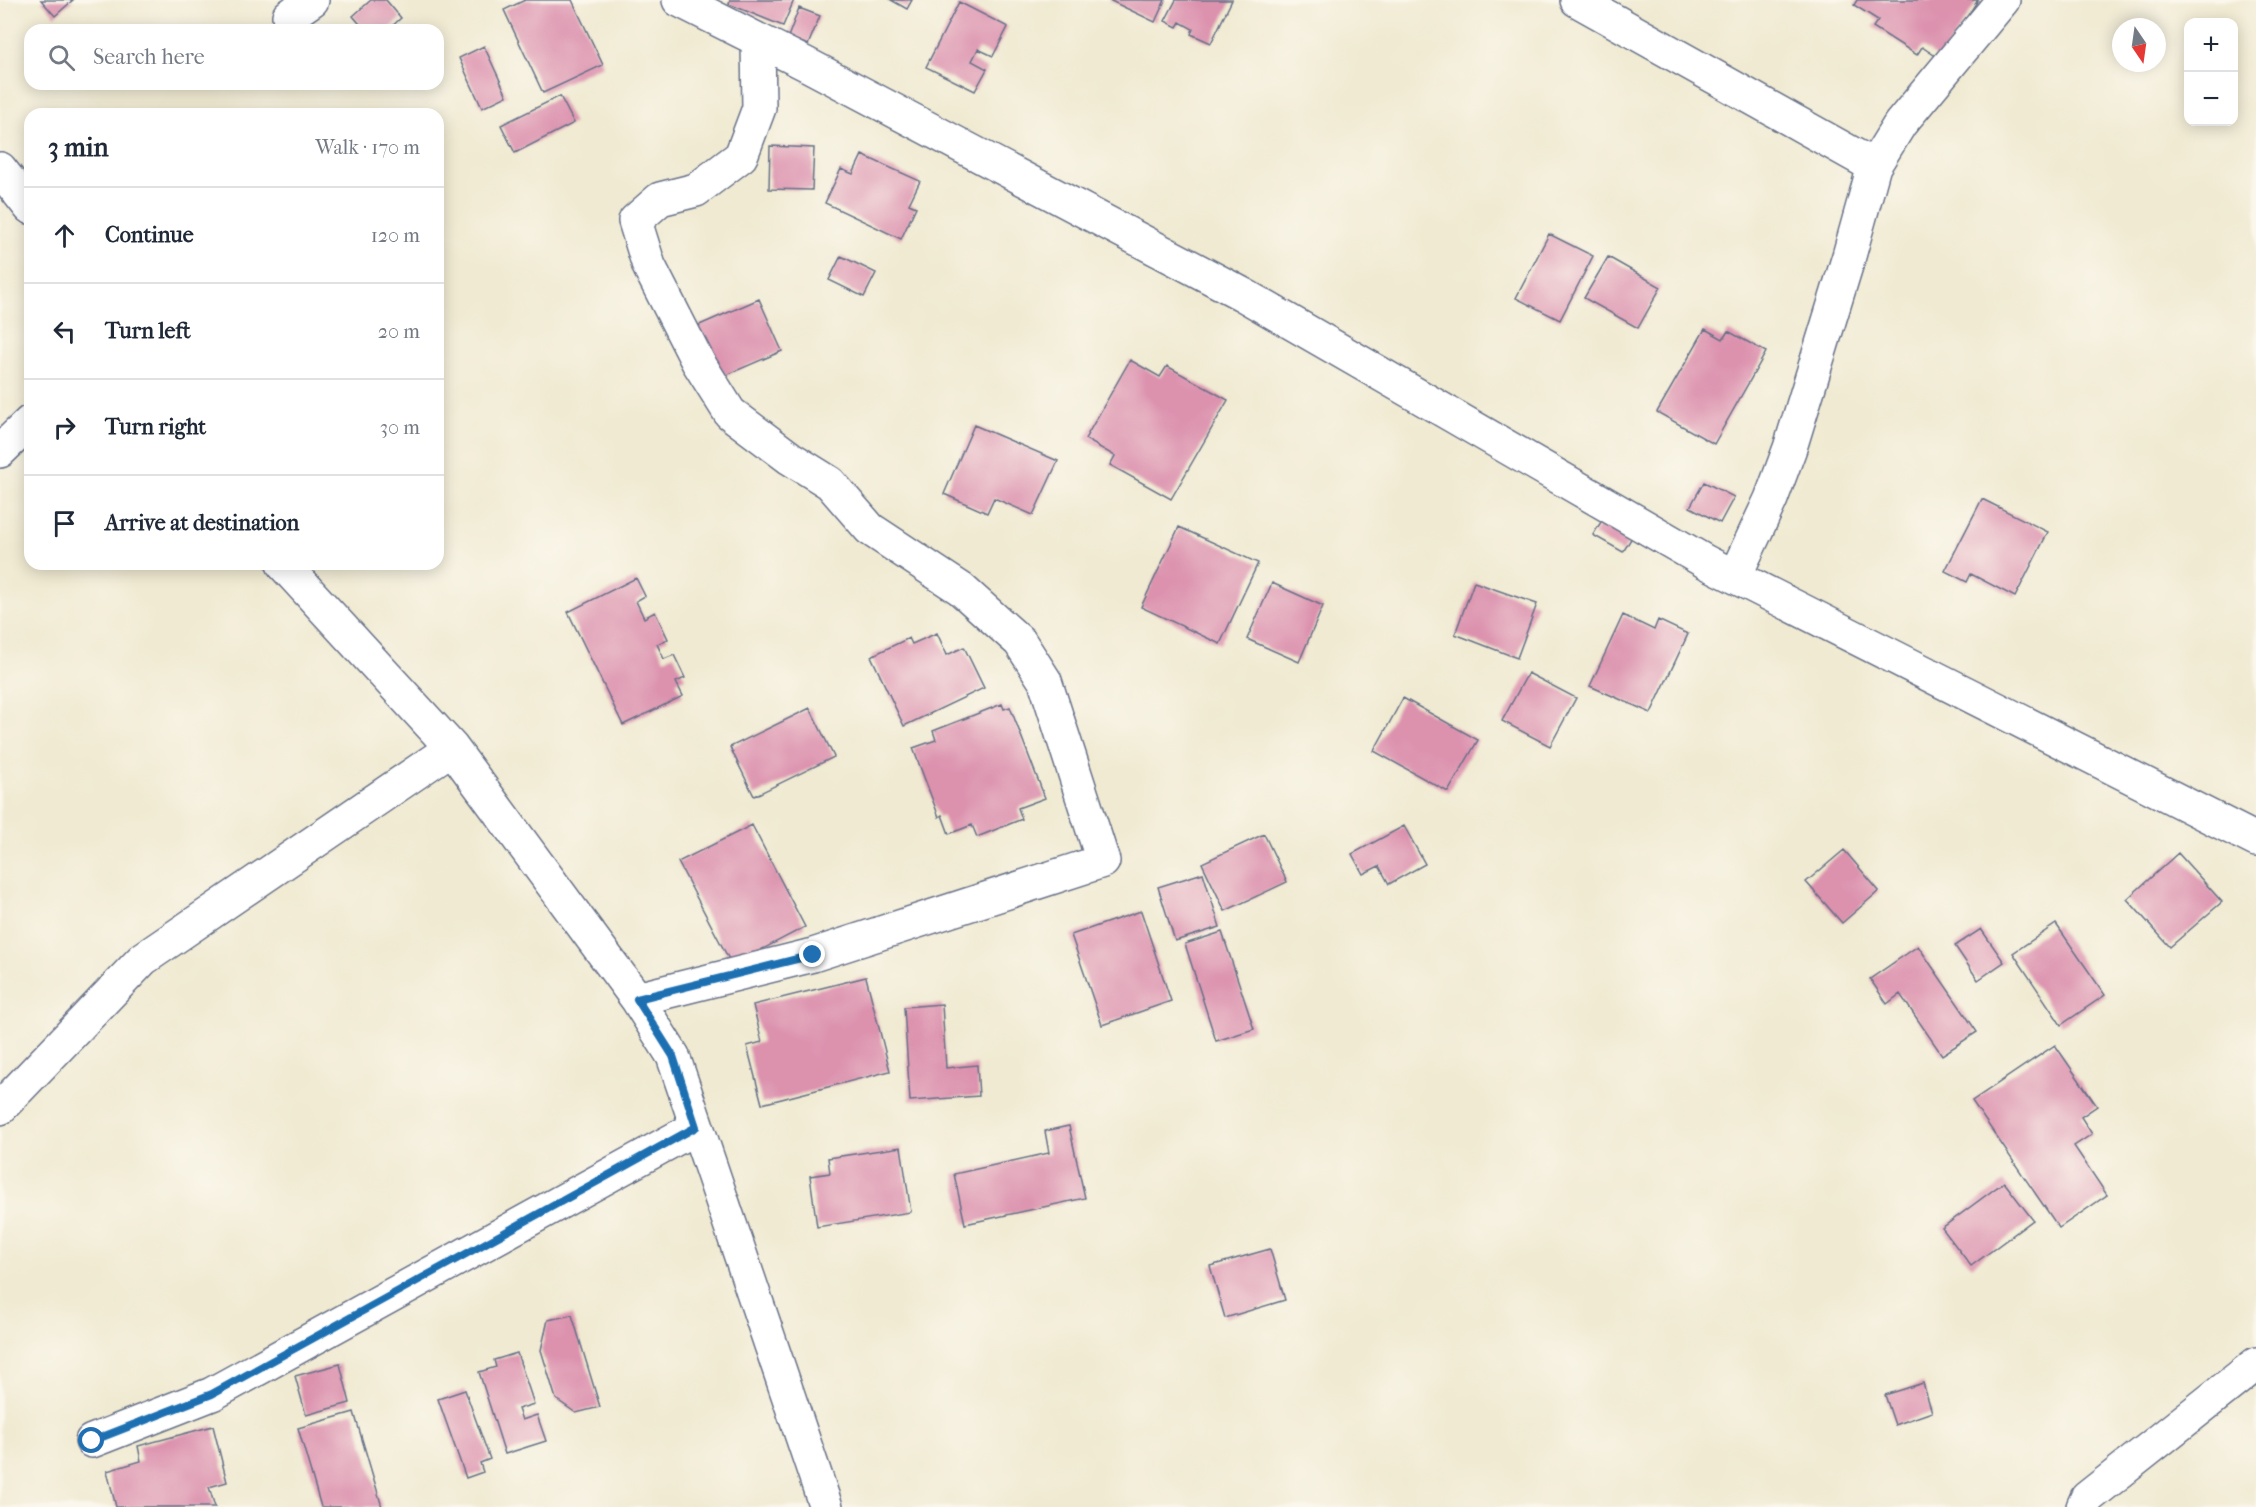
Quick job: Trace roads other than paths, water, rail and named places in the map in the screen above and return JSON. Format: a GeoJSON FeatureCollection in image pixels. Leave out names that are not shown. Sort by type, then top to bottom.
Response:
{"type":"FeatureCollection","features":[{"type":"Feature","properties":{"kind":"street"},"geometry":{"type":"LineString","coordinates":[[679,0],[806,64],[1242,294],[1735,576],[2256,840]]}},
{"type":"Feature","properties":{"kind":"street"},"geometry":{"type":"LineString","coordinates":[[1577,0],[1874,166]]}},
{"type":"Feature","properties":{"kind":"street"},"geometry":{"type":"LineString","coordinates":[[1735,576],[1771,499],[1790,447],[1850,256],[1874,166],[1900,124],[2003,0]]}},
{"type":"Feature","properties":{"kind":"street"},"geometry":{"type":"LineString","coordinates":[[637,999],[813,955],[1103,861],[1045,681],[1020,642],[961,589],[870,530],[830,483],[790,458],[730,413],[698,362],[649,266],[635,221],[660,199],[696,190],[741,156],[759,108],[758,41]]}},
{"type":"Feature","properties":{"kind":"street"},"geometry":{"type":"LineString","coordinates":[[0,169],[24,199]]}},
{"type":"Feature","properties":{"kind":"street"},"geometry":{"type":"LineString","coordinates":[[0,451],[24,428]]}},
{"type":"Feature","properties":{"kind":"street"},"geometry":{"type":"LineString","coordinates":[[289,570],[452,748],[637,999],[673,1056],[826,1507]]}},
{"type":"Feature","properties":{"kind":"street"},"geometry":{"type":"LineString","coordinates":[[0,1108],[143,959],[452,748]]}},
{"type":"Feature","properties":{"kind":"street"},"geometry":{"type":"LineString","coordinates":[[92,1441],[212,1394],[696,1127]]}},
{"type":"Feature","properties":{"kind":"street"},"geometry":{"type":"LineString","coordinates":[[2084,1507],[2087,1498],[2256,1364]]}}]}
